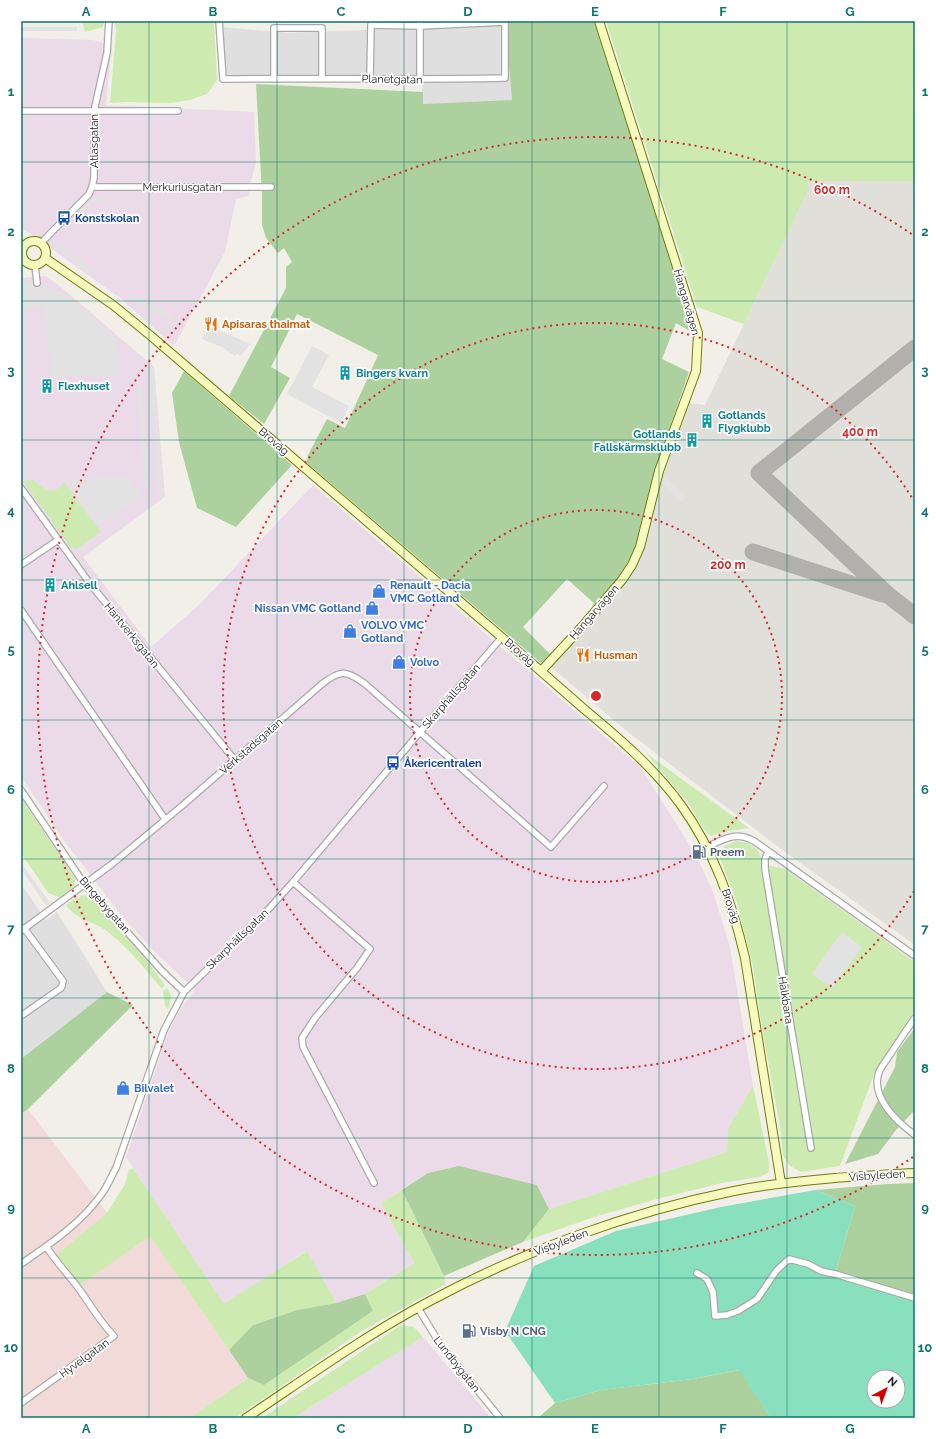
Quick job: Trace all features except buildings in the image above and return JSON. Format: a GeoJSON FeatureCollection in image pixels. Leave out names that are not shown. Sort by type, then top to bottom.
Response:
{"type":"FeatureCollection","features":[{"type":"Feature","properties":{"kind":"main road","name":"Hangarvägen"},"geometry":{"type":"LineString","coordinates":[[541,671],[580,630],[622,580],[632,565],[640,547],[659,471],[696,371],[698,333],[598,21]]}},
{"type":"Feature","properties":{"kind":"main road"},"geometry":{"type":"LineString","coordinates":[[33,241],[41,243],[46,250],[45,258],[40,263],[35,265],[23,262],[23,244],[33,241]]}},
{"type":"Feature","properties":{"kind":"main road","name":"Broväg"},"geometry":{"type":"LineString","coordinates":[[45,258],[113,305],[140,327],[541,671],[631,749],[680,803],[707,847],[731,902],[745,958],[781,1183]]}},
{"type":"Feature","properties":{"kind":"main road","name":"Visbyleden"},"geometry":{"type":"LineString","coordinates":[[246,1418],[362,1342],[454,1288],[515,1260],[598,1228],[693,1200],[734,1191],[781,1183],[915,1173]]}},
{"type":"Feature","properties":{"kind":"street","name":"Atlasgatan"},"geometry":{"type":"LineString","coordinates":[[41,243],[89,194],[92,187],[94,178],[95,149],[94,111],[107,53],[109,21]]}},
{"type":"Feature","properties":{"kind":"street","name":"Planetgatan"},"geometry":{"type":"LineString","coordinates":[[219,21],[223,79],[370,78],[420,80],[505,78],[505,22],[420,24]]}},
{"type":"Feature","properties":{"kind":"street"},"geometry":{"type":"LineString","coordinates":[[370,78],[371,25],[420,24],[420,80]]}},
{"type":"Feature","properties":{"kind":"street"},"geometry":{"type":"LineString","coordinates":[[274,78],[274,28],[322,28],[322,78]]}},
{"type":"Feature","properties":{"kind":"street"},"geometry":{"type":"LineString","coordinates":[[21,111],[178,111]]}},
{"type":"Feature","properties":{"kind":"street","name":"Merkuriusgatan"},"geometry":{"type":"LineString","coordinates":[[92,187],[271,187]]}},
{"type":"Feature","properties":{"kind":"street"},"geometry":{"type":"LineString","coordinates":[[35,265],[37,283]]}},
{"type":"Feature","properties":{"kind":"street","name":"Hantverksgatan"},"geometry":{"type":"LineString","coordinates":[[21,488],[101,597],[234,759]]}},
{"type":"Feature","properties":{"kind":"street"},"geometry":{"type":"LineString","coordinates":[[21,565],[58,540]]}},
{"type":"Feature","properties":{"kind":"street"},"geometry":{"type":"LineString","coordinates":[[21,610],[164,819]]}},
{"type":"Feature","properties":{"kind":"street","name":"Skarphällsgatan"},"geometry":{"type":"LineString","coordinates":[[21,1264],[81,1219],[102,1195],[116,1168],[164,1030],[184,992],[266,912],[293,882],[502,638]]}},
{"type":"Feature","properties":{"kind":"street","name":"Verkstadsgatan"},"geometry":{"type":"LineString","coordinates":[[23,930],[86,885],[112,864],[164,819],[183,805],[234,759],[322,684],[336,674],[353,676],[364,683],[551,847],[604,786]]}},
{"type":"Feature","properties":{"kind":"street","name":"Bingebygatan"},"geometry":{"type":"LineString","coordinates":[[21,790],[86,885],[162,971],[184,992]]}},
{"type":"Feature","properties":{"kind":"street"},"geometry":{"type":"LineString","coordinates":[[707,847],[727,838],[741,836],[754,841],[915,956]]}},
{"type":"Feature","properties":{"kind":"street","name":"Halkbana"},"geometry":{"type":"LineString","coordinates":[[768,852],[765,859],[765,869],[811,1148]]}},
{"type":"Feature","properties":{"kind":"street"},"geometry":{"type":"LineString","coordinates":[[293,882],[370,950],[357,968],[315,1018],[302,1038],[304,1047],[374,1183]]}},
{"type":"Feature","properties":{"kind":"street"},"geometry":{"type":"LineString","coordinates":[[21,1016],[61,988],[63,983],[23,930]]}},
{"type":"Feature","properties":{"kind":"street"},"geometry":{"type":"LineString","coordinates":[[915,1018],[880,1071],[877,1082],[879,1094],[890,1111],[905,1128],[915,1135]]}},
{"type":"Feature","properties":{"kind":"street","name":"Hyvelgatan"},"geometry":{"type":"LineString","coordinates":[[21,1403],[114,1336],[107,1329],[46,1246]]}},
{"type":"Feature","properties":{"kind":"street"},"geometry":{"type":"LineString","coordinates":[[697,1273],[707,1279],[713,1292],[716,1316],[738,1312],[757,1299],[777,1270],[790,1259],[808,1264],[820,1271],[835,1274],[915,1298]]}},
{"type":"Feature","properties":{"kind":"street","name":"Lundbygatan"},"geometry":{"type":"LineString","coordinates":[[418,1308],[440,1344],[500,1418]]}},
{"type":"Feature","properties":{"kind":"shaded area"},"geometry":{"type":"Polygon","coordinates":[[[424,21],[505,21],[512,100],[422,104],[424,21]]]}},
{"type":"Feature","properties":{"kind":"shaded area"},"geometry":{"type":"Polygon","coordinates":[[[21,27],[77,27],[77,31],[21,31],[21,27]]]}},
{"type":"Feature","properties":{"kind":"shaded area"},"geometry":{"type":"Polygon","coordinates":[[[221,27],[288,33],[416,28],[417,77],[333,75],[225,76],[221,27]]]}},
{"type":"Feature","properties":{"kind":"shaded area"},"geometry":{"type":"Polygon","coordinates":[[[21,38],[93,40],[112,45],[106,105],[254,112],[256,161],[248,196],[236,199],[225,252],[174,346],[120,298],[31,234],[21,229],[21,38]]]}},
{"type":"Feature","properties":{"kind":"shaded area"},"geometry":{"type":"Polygon","coordinates":[[[808,181],[915,181],[915,945],[781,849],[628,732],[551,667],[624,584],[637,565],[661,479],[689,403],[705,405],[808,191],[808,181]]]}},
{"type":"Feature","properties":{"kind":"shaded area"},"geometry":{"type":"Polygon","coordinates":[[[91,198],[106,199],[106,202],[93,201],[80,215],[78,213],[91,198]]]}},
{"type":"Feature","properties":{"kind":"shaded area"},"geometry":{"type":"Polygon","coordinates":[[[59,244],[95,272],[92,276],[56,247],[59,244]]]}},
{"type":"Feature","properties":{"kind":"shaded area"},"geometry":{"type":"Polygon","coordinates":[[[46,276],[61,287],[154,367],[165,497],[83,557],[151,647],[200,604],[313,485],[641,768],[697,857],[713,892],[730,947],[753,1085],[728,1129],[727,1152],[549,1209],[537,1185],[428,1173],[381,1203],[414,1263],[365,1294],[336,1303],[306,1251],[224,1305],[126,1157],[168,1033],[179,1011],[195,990],[153,950],[122,916],[65,842],[21,777],[21,278],[46,276]]]}},
{"type":"Feature","properties":{"kind":"shaded area"},"geometry":{"type":"Polygon","coordinates":[[[21,282],[37,283],[64,294],[118,340],[120,375],[52,378],[45,307],[21,308],[21,282]]]}},
{"type":"Feature","properties":{"kind":"shaded area"},"geometry":{"type":"Polygon","coordinates":[[[132,295],[174,316],[172,321],[129,299],[132,295]]]}},
{"type":"Feature","properties":{"kind":"shaded area"},"geometry":{"type":"Polygon","coordinates":[[[209,326],[250,344],[241,356],[236,354],[235,356],[222,347],[202,339],[209,326]]]}},
{"type":"Feature","properties":{"kind":"shaded area"},"geometry":{"type":"Polygon","coordinates":[[[312,346],[329,355],[312,387],[349,406],[341,423],[287,394],[312,346]]]}},
{"type":"Feature","properties":{"kind":"shaded area"},"geometry":{"type":"Polygon","coordinates":[[[154,367],[163,497],[159,497],[149,368],[154,367]]]}},
{"type":"Feature","properties":{"kind":"shaded area"},"geometry":{"type":"Polygon","coordinates":[[[141,385],[149,488],[145,489],[137,386],[141,385]]]}},
{"type":"Feature","properties":{"kind":"shaded area"},"geometry":{"type":"Polygon","coordinates":[[[127,476],[141,496],[98,525],[65,480],[127,476]]]}},
{"type":"Feature","properties":{"kind":"shaded area"},"geometry":{"type":"Polygon","coordinates":[[[666,477],[687,497],[682,502],[661,482],[666,477]]]}},
{"type":"Feature","properties":{"kind":"shaded area"},"geometry":{"type":"Polygon","coordinates":[[[24,867],[50,903],[46,906],[21,869],[24,867]]]}},
{"type":"Feature","properties":{"kind":"shaded area"},"geometry":{"type":"Polygon","coordinates":[[[21,884],[46,920],[57,912],[107,992],[21,1059],[21,884]]]}},
{"type":"Feature","properties":{"kind":"shaded area"},"geometry":{"type":"Polygon","coordinates":[[[842,932],[862,947],[832,988],[812,974],[842,932]]]}},
{"type":"Feature","properties":{"kind":"shaded area"},"geometry":{"type":"Polygon","coordinates":[[[28,1109],[107,1213],[56,1255],[80,1285],[150,1235],[248,1378],[190,1418],[21,1418],[21,1114],[28,1109]]]}},
{"type":"Feature","properties":{"kind":"shaded area"},"geometry":{"type":"Polygon","coordinates":[[[423,1337],[491,1418],[293,1418],[423,1337]]]}},
{"type":"Feature","properties":{"kind":"green space"},"geometry":{"type":"Polygon","coordinates":[[[82,21],[104,21],[103,27],[85,32],[82,21]]]}},
{"type":"Feature","properties":{"kind":"green space"},"geometry":{"type":"Polygon","coordinates":[[[115,21],[214,21],[217,80],[207,94],[190,100],[171,103],[110,103],[116,32],[115,21]]]}},
{"type":"Feature","properties":{"kind":"green space"},"geometry":{"type":"Polygon","coordinates":[[[505,21],[594,21],[692,332],[676,323],[662,359],[689,372],[653,476],[636,546],[622,573],[595,604],[567,579],[523,627],[550,654],[541,663],[307,463],[308,455],[327,419],[345,428],[378,355],[297,314],[271,367],[290,378],[264,424],[229,396],[286,288],[286,267],[292,262],[284,248],[278,253],[266,238],[262,225],[262,195],[256,84],[423,92],[423,104],[512,100],[505,21]]]}},
{"type":"Feature","properties":{"kind":"green space"},"geometry":{"type":"Polygon","coordinates":[[[606,21],[915,21],[915,181],[808,181],[808,191],[744,324],[697,307],[606,21]]]}},
{"type":"Feature","properties":{"kind":"green space"},"geometry":{"type":"Polygon","coordinates":[[[184,371],[292,465],[236,527],[197,508],[179,442],[172,393],[184,371]]]}},
{"type":"Feature","properties":{"kind":"green space"},"geometry":{"type":"Polygon","coordinates":[[[33,480],[45,489],[49,490],[60,487],[64,482],[101,532],[77,549],[71,548],[23,481],[33,480]]]}},
{"type":"Feature","properties":{"kind":"green space"},"geometry":{"type":"Polygon","coordinates":[[[646,753],[749,828],[728,831],[711,836],[703,828],[689,804],[646,753]]]}},
{"type":"Feature","properties":{"kind":"green space"},"geometry":{"type":"Polygon","coordinates":[[[21,798],[75,878],[75,885],[61,898],[48,893],[21,853],[21,798]]]}},
{"type":"Feature","properties":{"kind":"green space"},"geometry":{"type":"Polygon","coordinates":[[[736,841],[748,843],[758,850],[761,859],[767,865],[785,869],[915,962],[915,1011],[874,1074],[840,1166],[801,1172],[790,1166],[783,1156],[780,1127],[762,1028],[753,966],[736,900],[718,853],[725,846],[736,841]]]}},
{"type":"Feature","properties":{"kind":"green space"},"geometry":{"type":"Polygon","coordinates":[[[84,895],[89,896],[144,957],[165,985],[162,988],[114,937],[102,928],[74,913],[66,905],[76,898],[84,895]]]}},
{"type":"Feature","properties":{"kind":"green space"},"geometry":{"type":"Polygon","coordinates":[[[167,988],[171,999],[168,1010],[165,1006],[163,991],[167,988]]]}},
{"type":"Feature","properties":{"kind":"green space"},"geometry":{"type":"Polygon","coordinates":[[[107,992],[133,1005],[28,1109],[21,1114],[21,1059],[107,992]]]}},
{"type":"Feature","properties":{"kind":"green space"},"geometry":{"type":"Polygon","coordinates":[[[915,1028],[915,1110],[896,1130],[878,1154],[845,1164],[895,1067],[897,1052],[915,1028]]]}},
{"type":"Feature","properties":{"kind":"green space"},"geometry":{"type":"Polygon","coordinates":[[[753,1085],[769,1163],[769,1172],[760,1177],[722,1183],[657,1199],[594,1217],[523,1242],[549,1209],[727,1152],[728,1129],[753,1085]]]}},
{"type":"Feature","properties":{"kind":"green space"},"geometry":{"type":"Polygon","coordinates":[[[459,1166],[537,1185],[549,1209],[523,1242],[444,1276],[402,1190],[428,1173],[459,1166]]]}},
{"type":"Feature","properties":{"kind":"green space"},"geometry":{"type":"Polygon","coordinates":[[[133,1168],[224,1304],[307,1251],[336,1303],[297,1310],[253,1325],[229,1350],[150,1236],[80,1285],[56,1255],[107,1213],[125,1184],[129,1170],[133,1168]]]}},
{"type":"Feature","properties":{"kind":"green space"},"geometry":{"type":"Polygon","coordinates":[[[915,1183],[915,1298],[835,1274],[855,1206],[815,1190],[915,1183]]]}},
{"type":"Feature","properties":{"kind":"green space"},"geometry":{"type":"Polygon","coordinates":[[[402,1190],[444,1276],[446,1284],[362,1331],[235,1418],[190,1418],[248,1378],[264,1385],[373,1311],[365,1294],[414,1263],[381,1203],[402,1190]]]}},
{"type":"Feature","properties":{"kind":"green space"},"geometry":{"type":"Polygon","coordinates":[[[815,1190],[855,1206],[835,1274],[915,1298],[915,1418],[771,1418],[739,1370],[693,1379],[601,1390],[555,1403],[505,1331],[534,1266],[616,1231],[721,1207],[815,1190]]]}},
{"type":"Feature","properties":{"kind":"green space"},"geometry":{"type":"Polygon","coordinates":[[[365,1294],[373,1311],[264,1385],[248,1378],[229,1350],[253,1325],[297,1310],[336,1303],[365,1294]]]}},
{"type":"Feature","properties":{"kind":"green space"},"geometry":{"type":"Polygon","coordinates":[[[401,1325],[414,1327],[423,1337],[293,1418],[262,1418],[401,1325]]]}},
{"type":"Feature","properties":{"kind":"green space"},"geometry":{"type":"Polygon","coordinates":[[[740,1370],[771,1418],[538,1418],[555,1403],[601,1390],[693,1379],[740,1370]]]}},
{"type":"Feature","properties":{"kind":"taxiway"},"geometry":{"type":"LineString","coordinates":[[915,348],[759,473],[888,595],[915,616]]}},
{"type":"Feature","properties":{"kind":"taxiway"},"geometry":{"type":"LineString","coordinates":[[753,552],[882,594]]}},
{"type":"Feature","properties":{"kind":"place","name":"Konstskolan"},"geometry":{"type":"Point","coordinates":[64,218]}},
{"type":"Feature","properties":{"kind":"place","name":"Apisaras thaimat"},"geometry":{"type":"Point","coordinates":[211,324]}},
{"type":"Feature","properties":{"kind":"place","name":"Bingers kvarn"},"geometry":{"type":"Point","coordinates":[345,373]}},
{"type":"Feature","properties":{"kind":"place","name":"Flexhuset"},"geometry":{"type":"Point","coordinates":[47,386]}},
{"type":"Feature","properties":{"kind":"place","name":"Gotlands Flygklubb"},"geometry":{"type":"Point","coordinates":[707,421]}},
{"type":"Feature","properties":{"kind":"place","name":"Gotlands Fallskärmsklubb"},"geometry":{"type":"Point","coordinates":[692,440]}},
{"type":"Feature","properties":{"kind":"place","name":"Ahlsell"},"geometry":{"type":"Point","coordinates":[50,585]}},
{"type":"Feature","properties":{"kind":"place","name":"Renault - Dacia VMC Gotland"},"geometry":{"type":"Point","coordinates":[379,591]}},
{"type":"Feature","properties":{"kind":"place","name":"Nissan VMC Gotland"},"geometry":{"type":"Point","coordinates":[372,608]}},
{"type":"Feature","properties":{"kind":"place","name":"VOLVO VMC Gotland"},"geometry":{"type":"Point","coordinates":[350,631]}},
{"type":"Feature","properties":{"kind":"place","name":"Husman"},"geometry":{"type":"Point","coordinates":[583,655]}},
{"type":"Feature","properties":{"kind":"place","name":"Volvo"},"geometry":{"type":"Point","coordinates":[399,662]}},
{"type":"Feature","properties":{"kind":"place","name":"Åkericentralen"},"geometry":{"type":"Point","coordinates":[393,763]}},
{"type":"Feature","properties":{"kind":"place","name":"Preem"},"geometry":{"type":"Point","coordinates":[699,852]}},
{"type":"Feature","properties":{"kind":"place","name":"Bilvalet"},"geometry":{"type":"Point","coordinates":[123,1088]}},
{"type":"Feature","properties":{"kind":"place","name":"Visby N CNG"},"geometry":{"type":"Point","coordinates":[469,1331]}}]}
